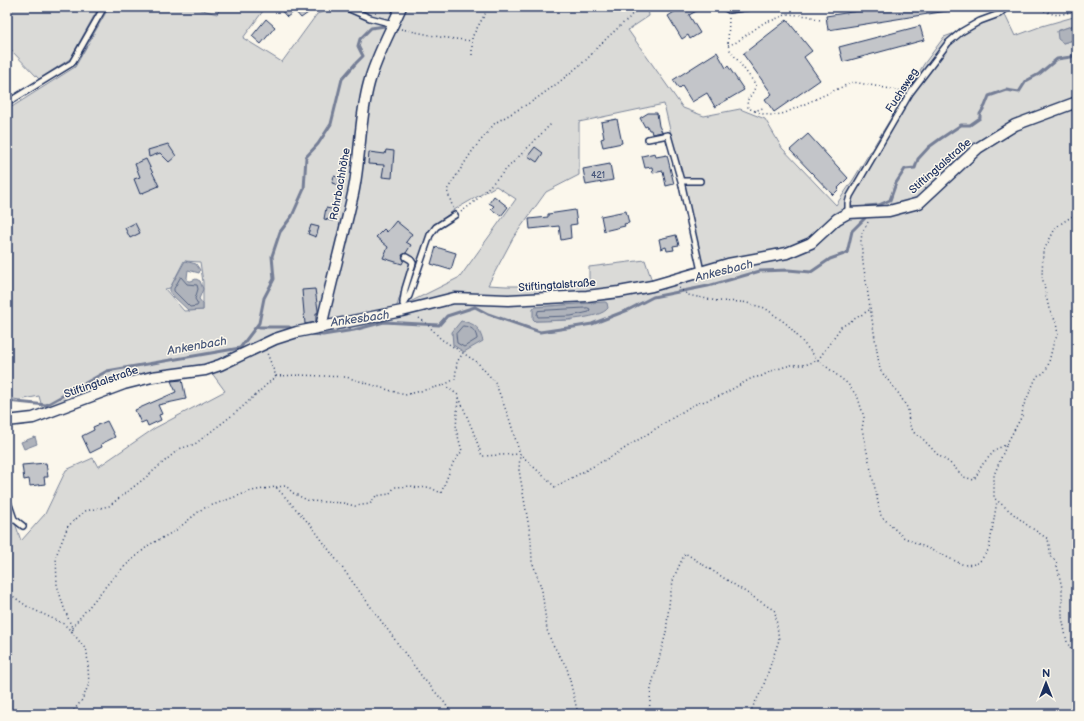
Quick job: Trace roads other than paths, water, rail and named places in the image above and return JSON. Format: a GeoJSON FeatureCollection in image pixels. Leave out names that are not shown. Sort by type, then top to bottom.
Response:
{"type":"FeatureCollection","features":[{"type":"Feature","properties":{"kind":"street","name":"Rohrbachhöhe"},"geometry":{"type":"LineString","coordinates":[[321,327],[353,194],[359,162],[360,130],[369,82],[401,7]]}},
{"type":"Feature","properties":{"kind":"street","name":"Stiftingtalstraße"},"geometry":{"type":"LineString","coordinates":[[7,420],[33,418],[152,377],[205,370],[220,365],[275,339],[297,332],[402,308],[454,298],[508,300],[587,296],[619,292],[652,286],[728,264],[787,253],[811,243],[837,220],[848,213],[889,211],[919,203],[978,148],[1015,125],[1077,102]]}},
{"type":"Feature","properties":{"kind":"lane"},"geometry":{"type":"LineString","coordinates":[[7,103],[72,63],[104,7]]}},
{"type":"Feature","properties":{"kind":"lane"},"geometry":{"type":"LineString","coordinates":[[345,7],[393,26]]}},
{"type":"Feature","properties":{"kind":"lane"},"geometry":{"type":"LineString","coordinates":[[727,8],[750,7]]}},
{"type":"Feature","properties":{"kind":"lane","name":"Fuchsweg"},"geometry":{"type":"LineString","coordinates":[[848,213],[850,196],[910,93],[948,42],[961,32],[980,21],[999,14],[1007,7]]}},
{"type":"Feature","properties":{"kind":"lane"},"geometry":{"type":"LineString","coordinates":[[648,139],[668,135],[681,181],[701,271]]}},
{"type":"Feature","properties":{"kind":"lane"},"geometry":{"type":"LineString","coordinates":[[681,181],[700,181]]}},
{"type":"Feature","properties":{"kind":"lane"},"geometry":{"type":"LineString","coordinates":[[402,308],[409,296],[430,235],[436,227],[455,215]]}},
{"type":"Feature","properties":{"kind":"lane"},"geometry":{"type":"LineString","coordinates":[[402,308],[405,289],[413,263],[406,257]]}},
{"type":"Feature","properties":{"kind":"lane"},"geometry":{"type":"LineString","coordinates":[[7,499],[14,519],[23,526]]}},
{"type":"Feature","properties":{"kind":"water"},"geometry":{"type":"Polygon","coordinates":[[[1077,24],[1077,39],[1063,43],[1058,39],[1057,31],[1077,24]]]}},
{"type":"Feature","properties":{"kind":"water"},"geometry":{"type":"Polygon","coordinates":[[[185,261],[196,264],[200,270],[199,273],[188,270],[187,278],[188,281],[196,279],[200,281],[203,289],[199,299],[203,304],[203,310],[189,311],[170,293],[170,288],[185,261]]]}},
{"type":"Feature","properties":{"kind":"water"},"geometry":{"type":"Polygon","coordinates":[[[607,303],[608,308],[595,315],[563,320],[535,321],[533,319],[533,309],[536,307],[607,303]]]}},
{"type":"Feature","properties":{"kind":"water"},"geometry":{"type":"Polygon","coordinates":[[[461,321],[476,326],[483,341],[464,352],[453,345],[452,332],[461,321]]]}},
{"type":"Feature","properties":{"kind":"water"},"geometry":{"type":"Polygon","coordinates":[[[35,437],[37,444],[24,449],[21,442],[35,437]]]}},
{"type":"Feature","properties":{"kind":"waterway","name":"Ankenbach"},"geometry":{"type":"LineString","coordinates":[[7,401],[46,405],[107,371],[240,348],[259,323],[264,298],[274,279],[272,256],[280,232],[292,216],[304,189],[306,157],[318,144],[331,124],[342,79],[363,56],[358,46],[360,39],[371,28],[385,26]]}},
{"type":"Feature","properties":{"kind":"waterway","name":"Ankesbach"},"geometry":{"type":"LineString","coordinates":[[308,334],[323,335],[354,330],[384,322],[439,325],[447,316],[475,307],[488,314],[540,332],[592,324],[628,310],[653,297],[708,286],[760,271],[788,270],[811,272],[830,259],[847,253],[852,231],[865,218],[867,206],[879,205],[890,200],[896,183],[905,169],[915,168],[918,159],[929,147],[940,139],[961,125],[970,125],[980,118],[980,114],[989,96],[1006,90],[1019,92],[1026,81],[1039,74],[1057,59],[1071,57],[1077,53]]}},
{"type":"Feature","properties":{"kind":"waterway","name":"Ankesbach"},"geometry":{"type":"LineString","coordinates":[[257,326],[289,327],[293,329]]}}]}
